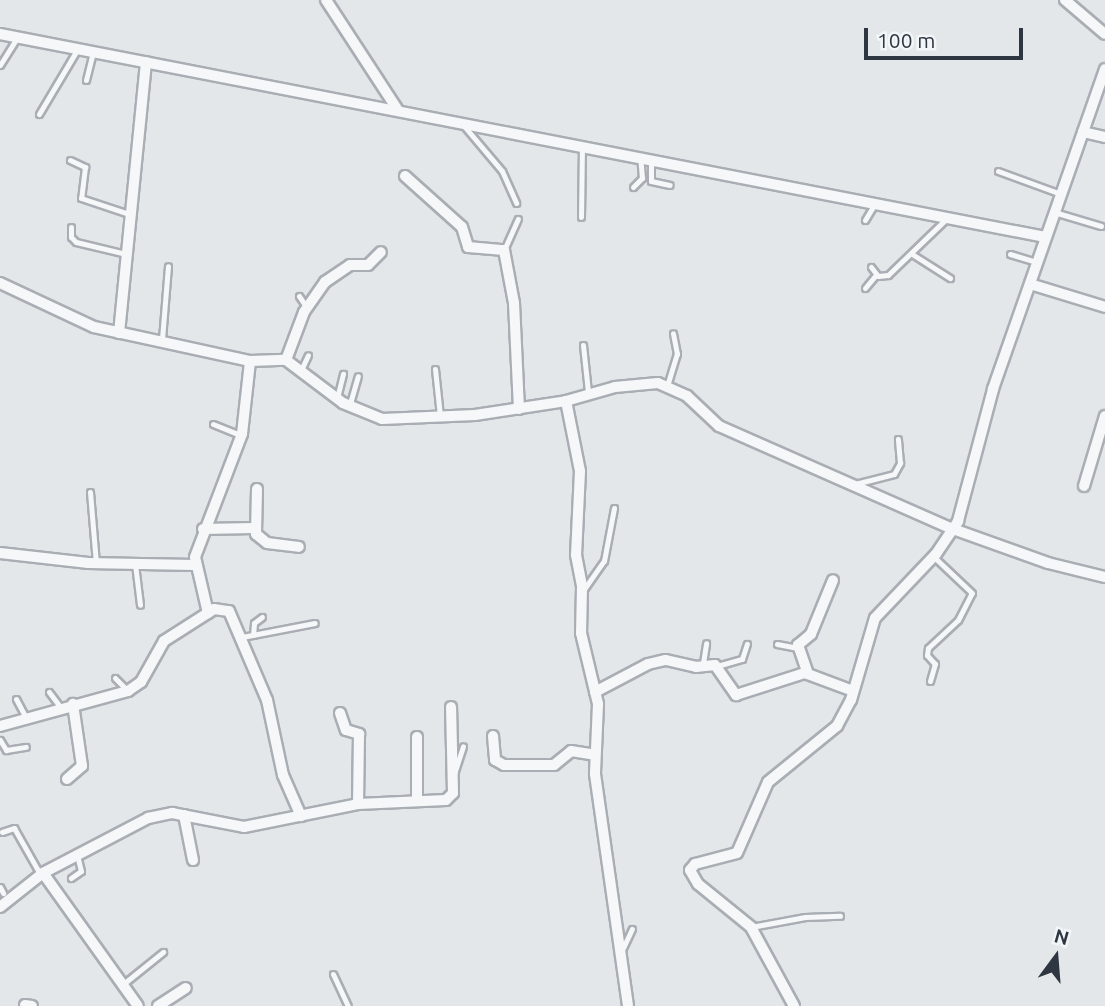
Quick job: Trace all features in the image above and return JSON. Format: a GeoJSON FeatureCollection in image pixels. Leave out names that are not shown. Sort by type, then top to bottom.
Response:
{"type":"FeatureCollection","features":[{"type":"Feature","properties":{"kind":"street"},"geometry":{"type":"LineString","coordinates":[[326,0],[397,109]]}},
{"type":"Feature","properties":{"kind":"street"},"geometry":{"type":"LineString","coordinates":[[1065,0],[1105,34]]}},
{"type":"Feature","properties":{"kind":"street"},"geometry":{"type":"LineString","coordinates":[[0,34],[950,216],[1045,237]]}},
{"type":"Feature","properties":{"kind":"street"},"geometry":{"type":"LineString","coordinates":[[119,333],[146,62]]}},
{"type":"Feature","properties":{"kind":"street"},"geometry":{"type":"LineString","coordinates":[[794,1006],[751,927],[698,884],[690,870],[695,864],[737,853],[768,782],[837,726],[853,691],[874,618],[934,556],[953,529],[1045,237],[1105,69]]}},
{"type":"Feature","properties":{"kind":"street"},"geometry":{"type":"LineString","coordinates":[[1083,132],[1105,137]]}},
{"type":"Feature","properties":{"kind":"street"},"geometry":{"type":"LineString","coordinates":[[405,176],[462,227],[468,247],[504,250],[514,303],[519,409]]}},
{"type":"Feature","properties":{"kind":"street"},"geometry":{"type":"LineString","coordinates":[[286,360],[307,309],[325,282],[350,265],[368,265],[381,252]]}},
{"type":"Feature","properties":{"kind":"street"},"geometry":{"type":"LineString","coordinates":[[0,283],[68,318],[119,333],[162,339],[250,361],[286,360],[302,368],[349,407],[382,419],[440,419],[566,401],[588,392],[648,382],[667,386],[687,396],[719,426],[852,485],[953,529],[1048,563],[1105,577]]}},
{"type":"Feature","properties":{"kind":"street"},"geometry":{"type":"LineString","coordinates":[[1030,284],[1105,307]]}},
{"type":"Feature","properties":{"kind":"street"},"geometry":{"type":"LineString","coordinates":[[208,613],[194,565],[203,529],[242,436],[250,361]]}},
{"type":"Feature","properties":{"kind":"street"},"geometry":{"type":"LineString","coordinates":[[566,401],[580,471],[576,555],[582,592],[583,656],[595,692],[595,755],[628,1006]]}},
{"type":"Feature","properties":{"kind":"street"},"geometry":{"type":"LineString","coordinates":[[1084,486],[1105,416]]}},
{"type":"Feature","properties":{"kind":"street"},"geometry":{"type":"LineString","coordinates":[[257,489],[254,528],[267,543],[299,547]]}},
{"type":"Feature","properties":{"kind":"street"},"geometry":{"type":"LineString","coordinates":[[203,529],[254,528]]}},
{"type":"Feature","properties":{"kind":"street"},"geometry":{"type":"LineString","coordinates":[[0,553],[96,563],[194,565]]}},
{"type":"Feature","properties":{"kind":"street"},"geometry":{"type":"LineString","coordinates":[[808,674],[797,648],[811,634],[833,580]]}},
{"type":"Feature","properties":{"kind":"street"},"geometry":{"type":"LineString","coordinates":[[0,726],[73,704],[111,699],[128,691],[141,682],[164,641],[220,608],[233,613],[248,636],[267,701],[283,775],[301,816]]}},
{"type":"Feature","properties":{"kind":"street"},"geometry":{"type":"LineString","coordinates":[[595,692],[660,660],[696,667],[703,663],[717,666],[738,696],[808,674],[853,691]]}},
{"type":"Feature","properties":{"kind":"street"},"geometry":{"type":"LineString","coordinates":[[67,779],[82,766],[73,704]]}},
{"type":"Feature","properties":{"kind":"street"},"geometry":{"type":"LineString","coordinates":[[3,897],[41,873],[148,818],[184,814],[244,827],[358,804],[451,797],[454,774],[451,707]]}},
{"type":"Feature","properties":{"kind":"street"},"geometry":{"type":"LineString","coordinates":[[340,712],[346,730],[359,734],[358,804]]}},
{"type":"Feature","properties":{"kind":"street"},"geometry":{"type":"LineString","coordinates":[[493,736],[495,760],[504,765],[554,765],[571,751],[595,755]]}},
{"type":"Feature","properties":{"kind":"street"},"geometry":{"type":"LineString","coordinates":[[417,737],[417,801]]}},
{"type":"Feature","properties":{"kind":"street"},"geometry":{"type":"LineString","coordinates":[[184,814],[193,860]]}},
{"type":"Feature","properties":{"kind":"street"},"geometry":{"type":"LineString","coordinates":[[41,873],[138,1006]]}},
{"type":"Feature","properties":{"kind":"street"},"geometry":{"type":"LineString","coordinates":[[158,1006],[186,988]]}},
{"type":"Feature","properties":{"kind":"lane"},"geometry":{"type":"LineString","coordinates":[[0,65],[17,38]]}},
{"type":"Feature","properties":{"kind":"lane"},"geometry":{"type":"LineString","coordinates":[[39,114],[77,49]]}},
{"type":"Feature","properties":{"kind":"lane"},"geometry":{"type":"LineString","coordinates":[[86,80],[93,52]]}},
{"type":"Feature","properties":{"kind":"lane"},"geometry":{"type":"LineString","coordinates":[[463,124],[471,140],[502,171],[516,203]]}},
{"type":"Feature","properties":{"kind":"lane"},"geometry":{"type":"LineString","coordinates":[[581,217],[582,145]]}},
{"type":"Feature","properties":{"kind":"lane"},"geometry":{"type":"LineString","coordinates":[[646,157],[651,181],[670,185]]}},
{"type":"Feature","properties":{"kind":"lane"},"geometry":{"type":"LineString","coordinates":[[633,187],[642,178],[646,157]]}},
{"type":"Feature","properties":{"kind":"lane"},"geometry":{"type":"LineString","coordinates":[[70,160],[85,167],[82,198],[129,214]]}},
{"type":"Feature","properties":{"kind":"lane"},"geometry":{"type":"LineString","coordinates":[[998,171],[1061,194]]}},
{"type":"Feature","properties":{"kind":"lane"},"geometry":{"type":"LineString","coordinates":[[865,220],[877,202]]}},
{"type":"Feature","properties":{"kind":"lane"},"geometry":{"type":"LineString","coordinates":[[1054,212],[1101,226]]}},
{"type":"Feature","properties":{"kind":"lane"},"geometry":{"type":"LineString","coordinates":[[865,288],[876,275],[888,275],[950,216]]}},
{"type":"Feature","properties":{"kind":"lane"},"geometry":{"type":"LineString","coordinates":[[504,250],[519,219]]}},
{"type":"Feature","properties":{"kind":"lane"},"geometry":{"type":"LineString","coordinates":[[71,227],[76,243],[126,254]]}},
{"type":"Feature","properties":{"kind":"lane"},"geometry":{"type":"LineString","coordinates":[[912,254],[950,278]]}},
{"type":"Feature","properties":{"kind":"lane"},"geometry":{"type":"LineString","coordinates":[[1010,254],[1037,262]]}},
{"type":"Feature","properties":{"kind":"lane"},"geometry":{"type":"LineString","coordinates":[[162,339],[168,266]]}},
{"type":"Feature","properties":{"kind":"lane"},"geometry":{"type":"LineString","coordinates":[[871,267],[876,275]]}},
{"type":"Feature","properties":{"kind":"lane"},"geometry":{"type":"LineString","coordinates":[[299,296],[307,309]]}},
{"type":"Feature","properties":{"kind":"lane"},"geometry":{"type":"LineString","coordinates":[[667,386],[677,354],[673,333]]}},
{"type":"Feature","properties":{"kind":"lane"},"geometry":{"type":"LineString","coordinates":[[583,345],[588,392]]}},
{"type":"Feature","properties":{"kind":"lane"},"geometry":{"type":"LineString","coordinates":[[302,368],[308,355]]}},
{"type":"Feature","properties":{"kind":"lane"},"geometry":{"type":"LineString","coordinates":[[435,369],[440,419]]}},
{"type":"Feature","properties":{"kind":"lane"},"geometry":{"type":"LineString","coordinates":[[337,398],[343,374]]}},
{"type":"Feature","properties":{"kind":"lane"},"geometry":{"type":"LineString","coordinates":[[349,407],[358,376]]}},
{"type":"Feature","properties":{"kind":"lane"},"geometry":{"type":"LineString","coordinates":[[213,424],[242,436]]}},
{"type":"Feature","properties":{"kind":"lane"},"geometry":{"type":"LineString","coordinates":[[852,485],[894,474],[900,463],[898,439]]}},
{"type":"Feature","properties":{"kind":"lane"},"geometry":{"type":"LineString","coordinates":[[90,492],[96,563]]}},
{"type":"Feature","properties":{"kind":"lane"},"geometry":{"type":"LineString","coordinates":[[582,592],[604,561],[614,508]]}},
{"type":"Feature","properties":{"kind":"lane"},"geometry":{"type":"LineString","coordinates":[[930,681],[934,664],[927,656],[928,648],[958,620],[972,593],[934,556]]}},
{"type":"Feature","properties":{"kind":"lane"},"geometry":{"type":"LineString","coordinates":[[135,564],[139,605]]}},
{"type":"Feature","properties":{"kind":"lane"},"geometry":{"type":"LineString","coordinates":[[248,636],[254,623],[262,617]]}},
{"type":"Feature","properties":{"kind":"lane"},"geometry":{"type":"LineString","coordinates":[[248,636],[315,623]]}},
{"type":"Feature","properties":{"kind":"lane"},"geometry":{"type":"LineString","coordinates":[[703,663],[706,643]]}},
{"type":"Feature","properties":{"kind":"lane"},"geometry":{"type":"LineString","coordinates":[[717,666],[742,659],[747,644]]}},
{"type":"Feature","properties":{"kind":"lane"},"geometry":{"type":"LineString","coordinates":[[776,644],[797,648]]}},
{"type":"Feature","properties":{"kind":"lane"},"geometry":{"type":"LineString","coordinates":[[115,678],[128,691]]}},
{"type":"Feature","properties":{"kind":"lane"},"geometry":{"type":"LineString","coordinates":[[49,692],[61,708]]}},
{"type":"Feature","properties":{"kind":"lane"},"geometry":{"type":"LineString","coordinates":[[16,699],[27,720]]}},
{"type":"Feature","properties":{"kind":"lane"},"geometry":{"type":"LineString","coordinates":[[0,740],[6,750],[26,747]]}},
{"type":"Feature","properties":{"kind":"lane"},"geometry":{"type":"LineString","coordinates":[[454,774],[463,746]]}},
{"type":"Feature","properties":{"kind":"lane"},"geometry":{"type":"LineString","coordinates":[[2,832],[14,828],[41,873]]}},
{"type":"Feature","properties":{"kind":"lane"},"geometry":{"type":"LineString","coordinates":[[71,878],[81,871],[77,855]]}},
{"type":"Feature","properties":{"kind":"lane"},"geometry":{"type":"LineString","coordinates":[[751,927],[792,919],[840,916]]}},
{"type":"Feature","properties":{"kind":"lane"},"geometry":{"type":"LineString","coordinates":[[620,954],[632,929]]}},
{"type":"Feature","properties":{"kind":"lane"},"geometry":{"type":"LineString","coordinates":[[122,985],[163,952]]}},
{"type":"Feature","properties":{"kind":"lane"},"geometry":{"type":"LineString","coordinates":[[332,974],[348,1006]]}}]}
